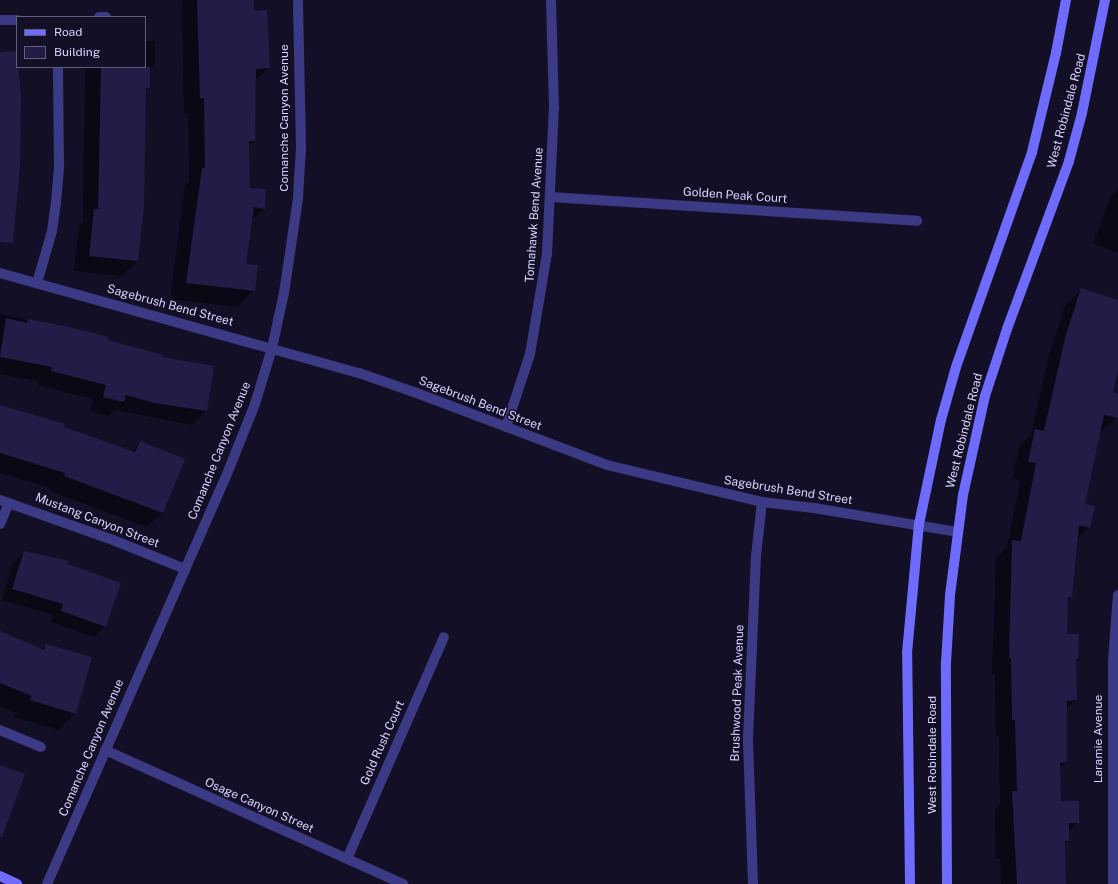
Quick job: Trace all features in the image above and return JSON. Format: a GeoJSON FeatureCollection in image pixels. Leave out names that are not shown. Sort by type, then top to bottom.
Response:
{"type":"FeatureCollection","features":[{"type":"Feature","properties":{"kind":"main road","name":"West Robindale Road"},"geometry":{"type":"LineString","coordinates":[[910,884],[907,652],[919,524],[941,420],[956,368],[1032,152],[1056,53],[1066,0]]}},
{"type":"Feature","properties":{"kind":"main road","name":"West Robindale Road"},"geometry":{"type":"LineString","coordinates":[[947,884],[946,663],[957,532],[967,474],[985,396],[1007,329],[1069,161],[1086,98],[1105,0]]}},
{"type":"Feature","properties":{"kind":"main road"},"geometry":{"type":"LineString","coordinates":[[0,876],[17,884]]}},
{"type":"Feature","properties":{"kind":"street","name":"Comanche Canyon Avenue"},"geometry":{"type":"LineString","coordinates":[[47,884],[185,569],[255,404],[272,348],[284,293],[298,198],[301,147],[298,0]]}},
{"type":"Feature","properties":{"kind":"street","name":"Tomahawk Bend Avenue"},"geometry":{"type":"LineString","coordinates":[[506,427],[524,375],[540,302],[550,197],[554,108],[551,0]]}},
{"type":"Feature","properties":{"kind":"street"},"geometry":{"type":"LineString","coordinates":[[0,20],[16,20]]}},
{"type":"Feature","properties":{"kind":"street"},"geometry":{"type":"LineString","coordinates":[[37,283],[52,231],[56,202],[59,165],[58,68]]}},
{"type":"Feature","properties":{"kind":"street","name":"Golden Peak Court"},"geometry":{"type":"LineString","coordinates":[[550,197],[917,221]]}},
{"type":"Feature","properties":{"kind":"street","name":"Sagebrush Bend Street"},"geometry":{"type":"LineString","coordinates":[[0,273],[272,348],[414,392],[607,465],[762,502],[919,524],[957,532]]}},
{"type":"Feature","properties":{"kind":"street"},"geometry":{"type":"LineString","coordinates":[[0,524],[4,502]]}},
{"type":"Feature","properties":{"kind":"street","name":"Mustang Canyon Street"},"geometry":{"type":"LineString","coordinates":[[4,502],[113,540],[185,569]]}},
{"type":"Feature","properties":{"kind":"street","name":"Brushwood Peak Avenue"},"geometry":{"type":"LineString","coordinates":[[753,884],[748,738],[755,579],[762,502]]}},
{"type":"Feature","properties":{"kind":"street","name":"Laramie Avenue"},"geometry":{"type":"LineString","coordinates":[[1113,884],[1113,661],[1118,601]]}},
{"type":"Feature","properties":{"kind":"street","name":"Gold Rush Court"},"geometry":{"type":"LineString","coordinates":[[346,859],[444,637]]}},
{"type":"Feature","properties":{"kind":"street"},"geometry":{"type":"LineString","coordinates":[[0,730],[41,747]]}},
{"type":"Feature","properties":{"kind":"street","name":"Osage Canyon Street"},"geometry":{"type":"LineString","coordinates":[[105,750],[403,884]]}},
{"type":"Feature","properties":{"kind":"building"},"geometry":{"type":"Polygon","coordinates":[[[197,0],[254,0],[254,11],[267,10],[270,68],[256,69],[255,141],[249,141],[250,188],[266,189],[265,209],[254,207],[246,264],[258,265],[255,291],[186,283],[202,168],[205,168],[204,98],[200,98],[197,0]]]}},
{"type":"Feature","properties":{"kind":"building"},"geometry":{"type":"Polygon","coordinates":[[[16,51],[16,68],[18,68],[21,98],[20,165],[13,243],[0,242],[0,52],[16,51]]]}},
{"type":"Feature","properties":{"kind":"building"},"geometry":{"type":"Polygon","coordinates":[[[150,67],[150,88],[146,88],[144,206],[138,261],[89,256],[94,209],[98,209],[101,68],[150,67]]]}},
{"type":"Feature","properties":{"kind":"building"},"geometry":{"type":"Polygon","coordinates":[[[1081,288],[1118,300],[1118,370],[1113,392],[1118,394],[1118,418],[1104,415],[1085,504],[1095,506],[1090,528],[1079,525],[1072,597],[1068,597],[1067,634],[1079,634],[1078,659],[1076,659],[1077,700],[1067,701],[1067,762],[1060,763],[1061,801],[1079,801],[1079,823],[1069,823],[1069,841],[1065,841],[1066,884],[1017,884],[1012,791],[1017,791],[1015,720],[1012,720],[1011,658],[1009,658],[1012,540],[1021,541],[1036,463],[1028,462],[1035,429],[1044,431],[1065,338],[1081,288]]]}},
{"type":"Feature","properties":{"kind":"building"},"geometry":{"type":"Polygon","coordinates":[[[6,318],[27,323],[28,319],[69,327],[109,337],[108,340],[163,355],[162,357],[214,366],[207,411],[154,403],[126,395],[124,402],[103,397],[106,385],[51,371],[52,367],[0,357],[6,318]]]}},
{"type":"Feature","properties":{"kind":"building"},"geometry":{"type":"Polygon","coordinates":[[[0,405],[65,424],[64,427],[135,452],[140,441],[185,459],[163,513],[64,476],[65,473],[0,453],[0,405]]]}},
{"type":"Feature","properties":{"kind":"building"},"geometry":{"type":"Polygon","coordinates":[[[24,551],[69,561],[68,564],[121,583],[106,627],[61,611],[63,604],[12,589],[24,551]]]}},
{"type":"Feature","properties":{"kind":"building"},"geometry":{"type":"Polygon","coordinates":[[[0,631],[44,650],[46,644],[92,657],[76,714],[30,700],[32,696],[0,683],[0,631]]]}},
{"type":"Feature","properties":{"kind":"building"},"geometry":{"type":"Polygon","coordinates":[[[0,765],[25,774],[2,837],[0,837],[0,765]]]}}]}
